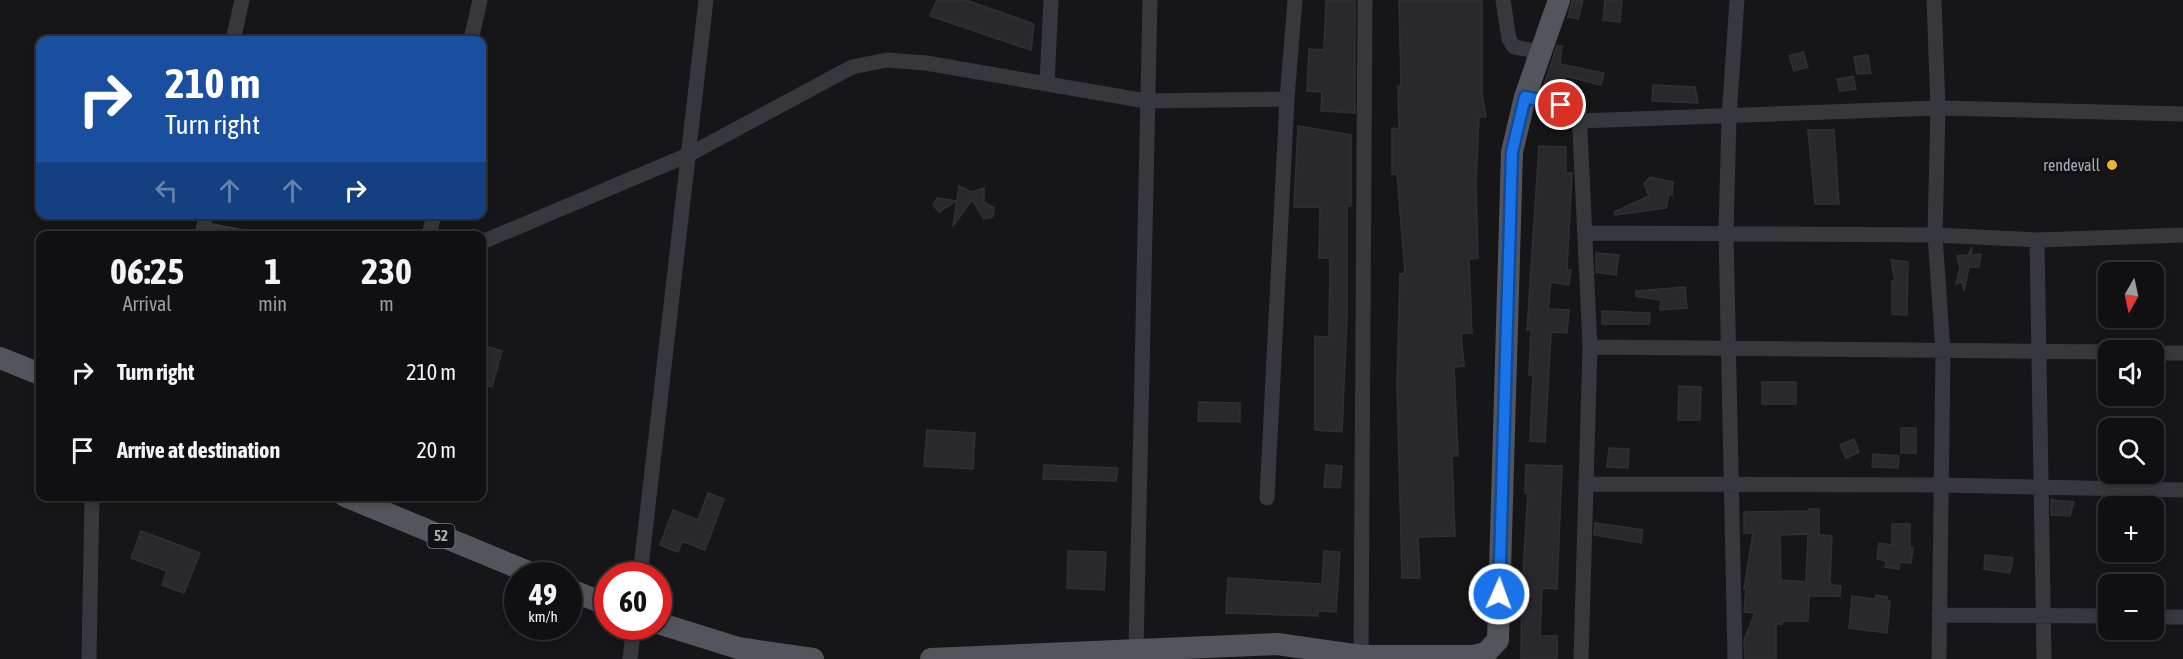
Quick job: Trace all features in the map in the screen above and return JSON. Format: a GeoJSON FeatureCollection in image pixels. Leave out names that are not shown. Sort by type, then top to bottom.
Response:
{"type":"FeatureCollection","features":[{"type":"Feature","properties":{"kind":"main road"},"geometry":{"type":"LineString","coordinates":[[931,659],[1277,644],[1361,658],[1492,656],[1498,640],[1512,152],[1525,97],[1559,0]]}},
{"type":"Feature","properties":{"kind":"main road"},"geometry":{"type":"LineString","coordinates":[[0,358],[36,372]]}},
{"type":"Feature","properties":{"kind":"main road","name":"52"},"geometry":{"type":"LineString","coordinates":[[374,502],[507,562]]}},
{"type":"Feature","properties":{"kind":"main road"},"geometry":{"type":"LineString","coordinates":[[672,627],[738,648],[813,659]]}},
{"type":"Feature","properties":{"kind":"street"},"geometry":{"type":"LineString","coordinates":[[234,36],[242,0]]}},
{"type":"Feature","properties":{"kind":"street"},"geometry":{"type":"LineString","coordinates":[[472,36],[480,0]]}},
{"type":"Feature","properties":{"kind":"street"},"geometry":{"type":"LineString","coordinates":[[642,562],[706,0]]}},
{"type":"Feature","properties":{"kind":"street"},"geometry":{"type":"LineString","coordinates":[[1047,83],[1051,0]]}},
{"type":"Feature","properties":{"kind":"street"},"geometry":{"type":"LineString","coordinates":[[1136,650],[1146,102],[1150,0]]}},
{"type":"Feature","properties":{"kind":"street"},"geometry":{"type":"LineString","coordinates":[[1267,498],[1287,99],[1295,0]]}},
{"type":"Feature","properties":{"kind":"street"},"geometry":{"type":"LineString","coordinates":[[1361,658],[1365,0]]}},
{"type":"Feature","properties":{"kind":"street"},"geometry":{"type":"LineString","coordinates":[[1503,0],[1505,25],[1514,47],[1541,52]]}},
{"type":"Feature","properties":{"kind":"street"},"geometry":{"type":"LineString","coordinates":[[1735,659],[1726,232],[1729,117],[1737,0]]}},
{"type":"Feature","properties":{"kind":"street"},"geometry":{"type":"LineString","coordinates":[[1934,0],[1938,108],[1935,235],[1943,351],[1939,659]]}},
{"type":"Feature","properties":{"kind":"street"},"geometry":{"type":"LineString","coordinates":[[486,240],[687,155],[852,67],[888,60],[926,63],[1146,102],[1287,99]]}},
{"type":"Feature","properties":{"kind":"street"},"geometry":{"type":"LineString","coordinates":[[1525,97],[1579,109],[1590,347],[1581,659]]}},
{"type":"Feature","properties":{"kind":"street"},"geometry":{"type":"LineString","coordinates":[[1579,121],[1938,108],[2183,114]]}},
{"type":"Feature","properties":{"kind":"street"},"geometry":{"type":"LineString","coordinates":[[204,226],[222,231]]}},
{"type":"Feature","properties":{"kind":"street"},"geometry":{"type":"LineString","coordinates":[[1586,233],[1726,232],[1935,235],[2037,240],[2183,235]]}},
{"type":"Feature","properties":{"kind":"street"},"geometry":{"type":"LineString","coordinates":[[2037,240],[2044,659]]}},
{"type":"Feature","properties":{"kind":"street"},"geometry":{"type":"LineString","coordinates":[[1590,347],[2098,352]]}},
{"type":"Feature","properties":{"kind":"street"},"geometry":{"type":"LineString","coordinates":[[2164,353],[2183,353]]}},
{"type":"Feature","properties":{"kind":"street"},"geometry":{"type":"LineString","coordinates":[[1586,484],[1940,485],[2183,489]]}},
{"type":"Feature","properties":{"kind":"street"},"geometry":{"type":"LineString","coordinates":[[89,659],[92,501]]}},
{"type":"Feature","properties":{"kind":"street"},"geometry":{"type":"LineString","coordinates":[[1940,615],[2098,616]]}},
{"type":"Feature","properties":{"kind":"street"},"geometry":{"type":"LineString","coordinates":[[2164,617],[2183,617]]}},
{"type":"Feature","properties":{"kind":"street"},"geometry":{"type":"LineString","coordinates":[[630,659],[632,640]]}},
{"type":"Feature","properties":{"kind":"building"},"geometry":{"type":"Polygon","coordinates":[[[937,0],[966,0],[1034,24],[1031,50],[930,16],[937,0]]]}},
{"type":"Feature","properties":{"kind":"building"},"geometry":{"type":"Polygon","coordinates":[[[1326,0],[1355,0],[1355,113],[1321,111],[1322,92],[1307,91],[1309,49],[1324,50],[1326,0]]]}},
{"type":"Feature","properties":{"kind":"building"},"geometry":{"type":"Polygon","coordinates":[[[1399,0],[1482,0],[1482,92],[1486,117],[1479,117],[1476,184],[1478,258],[1469,259],[1472,333],[1461,333],[1464,366],[1454,367],[1458,456],[1452,456],[1455,536],[1418,537],[1420,578],[1402,578],[1397,383],[1400,274],[1405,273],[1397,174],[1392,174],[1392,128],[1399,129],[1398,86],[1401,86],[1399,0]]]}},
{"type":"Feature","properties":{"kind":"building"},"geometry":{"type":"Polygon","coordinates":[[[1572,0],[1583,0],[1578,19],[1568,17],[1572,0]]]}},
{"type":"Feature","properties":{"kind":"building"},"geometry":{"type":"Polygon","coordinates":[[[1605,0],[1622,0],[1620,22],[1603,20],[1605,0]]]}},
{"type":"Feature","properties":{"kind":"building"},"geometry":{"type":"Polygon","coordinates":[[[1557,46],[1562,46],[1560,64],[1604,73],[1601,85],[1565,76],[1560,91],[1543,88],[1557,46]]]}},
{"type":"Feature","properties":{"kind":"building"},"geometry":{"type":"Polygon","coordinates":[[[1803,52],[1808,67],[1794,71],[1789,56],[1803,52]]]}},
{"type":"Feature","properties":{"kind":"building"},"geometry":{"type":"Polygon","coordinates":[[[1868,55],[1871,73],[1857,74],[1854,57],[1868,55]]]}},
{"type":"Feature","properties":{"kind":"building"},"geometry":{"type":"Polygon","coordinates":[[[1853,76],[1856,89],[1840,91],[1837,79],[1853,76]]]}},
{"type":"Feature","properties":{"kind":"building"},"geometry":{"type":"Polygon","coordinates":[[[1653,85],[1695,87],[1698,103],[1652,101],[1653,85]]]}},
{"type":"Feature","properties":{"kind":"building"},"geometry":{"type":"Polygon","coordinates":[[[1298,126],[1351,135],[1351,206],[1347,206],[1347,316],[1342,432],[1315,430],[1315,336],[1329,337],[1330,258],[1319,258],[1320,207],[1294,207],[1298,126]]]}},
{"type":"Feature","properties":{"kind":"building"},"geometry":{"type":"Polygon","coordinates":[[[1808,130],[1834,130],[1839,204],[1815,204],[1808,130]]]}},
{"type":"Feature","properties":{"kind":"building"},"geometry":{"type":"Polygon","coordinates":[[[1539,146],[1566,147],[1566,173],[1572,173],[1567,270],[1571,270],[1569,285],[1551,282],[1548,309],[1569,310],[1567,333],[1551,332],[1545,442],[1530,441],[1533,375],[1529,375],[1531,330],[1527,330],[1539,146]]]}},
{"type":"Feature","properties":{"kind":"building"},"geometry":{"type":"Polygon","coordinates":[[[1650,177],[1673,182],[1672,195],[1669,195],[1666,208],[1615,215],[1614,212],[1649,196],[1644,184],[1650,177]]]}},
{"type":"Feature","properties":{"kind":"building"},"geometry":{"type":"Polygon","coordinates":[[[959,186],[972,192],[984,188],[984,202],[994,208],[993,217],[984,219],[972,200],[953,226],[959,186]]]}},
{"type":"Feature","properties":{"kind":"building"},"geometry":{"type":"Polygon","coordinates":[[[937,198],[956,201],[939,212],[933,205],[937,198]]]}},
{"type":"Feature","properties":{"kind":"building"},"geometry":{"type":"Polygon","coordinates":[[[1972,247],[1971,255],[1981,254],[1979,267],[1969,267],[1964,291],[1962,281],[1956,284],[1960,268],[1957,256],[1968,255],[1972,247]]]}},
{"type":"Feature","properties":{"kind":"building"},"geometry":{"type":"Polygon","coordinates":[[[1596,253],[1619,255],[1616,275],[1596,272],[1596,253]]]}},
{"type":"Feature","properties":{"kind":"building"},"geometry":{"type":"Polygon","coordinates":[[[1891,260],[1908,262],[1907,315],[1892,314],[1892,281],[1895,281],[1891,260]]]}},
{"type":"Feature","properties":{"kind":"building"},"geometry":{"type":"Polygon","coordinates":[[[1685,287],[1687,308],[1660,310],[1661,300],[1636,296],[1636,291],[1685,287]]]}},
{"type":"Feature","properties":{"kind":"building"},"geometry":{"type":"Polygon","coordinates":[[[1602,311],[1650,313],[1649,324],[1602,324],[1602,311]]]}},
{"type":"Feature","properties":{"kind":"building"},"geometry":{"type":"Polygon","coordinates":[[[486,346],[502,351],[492,387],[486,385],[486,346]]]}},
{"type":"Feature","properties":{"kind":"building"},"geometry":{"type":"Polygon","coordinates":[[[1762,382],[1796,382],[1796,404],[1762,404],[1762,382]]]}},
{"type":"Feature","properties":{"kind":"building"},"geometry":{"type":"Polygon","coordinates":[[[1679,386],[1701,387],[1700,420],[1678,420],[1679,386]]]}},
{"type":"Feature","properties":{"kind":"building"},"geometry":{"type":"Polygon","coordinates":[[[1199,402],[1240,403],[1240,422],[1198,421],[1199,402]]]}},
{"type":"Feature","properties":{"kind":"building"},"geometry":{"type":"Polygon","coordinates":[[[1901,428],[1916,428],[1916,453],[1901,453],[1901,428]]]}},
{"type":"Feature","properties":{"kind":"building"},"geometry":{"type":"Polygon","coordinates":[[[927,430],[975,433],[973,469],[924,466],[927,430]]]}},
{"type":"Feature","properties":{"kind":"building"},"geometry":{"type":"Polygon","coordinates":[[[1854,439],[1859,452],[1846,458],[1840,445],[1854,439]]]}},
{"type":"Feature","properties":{"kind":"building"},"geometry":{"type":"Polygon","coordinates":[[[1609,448],[1629,449],[1628,468],[1607,467],[1609,448]]]}},
{"type":"Feature","properties":{"kind":"building"},"geometry":{"type":"Polygon","coordinates":[[[1873,454],[1899,456],[1898,468],[1872,467],[1873,454]]]}},
{"type":"Feature","properties":{"kind":"building"},"geometry":{"type":"Polygon","coordinates":[[[1044,465],[1118,468],[1116,481],[1043,479],[1044,465]]]}},
{"type":"Feature","properties":{"kind":"building"},"geometry":{"type":"Polygon","coordinates":[[[1326,465],[1342,466],[1340,488],[1324,487],[1326,465]]]}},
{"type":"Feature","properties":{"kind":"building"},"geometry":{"type":"Polygon","coordinates":[[[1526,465],[1562,466],[1557,589],[1542,588],[1540,636],[1557,636],[1557,659],[1521,659],[1522,587],[1528,493],[1525,493],[1526,465]]]}},
{"type":"Feature","properties":{"kind":"building"},"geometry":{"type":"Polygon","coordinates":[[[708,493],[724,499],[705,550],[682,541],[678,552],[660,545],[673,510],[698,520],[708,493]]]}},
{"type":"Feature","properties":{"kind":"building"},"geometry":{"type":"Polygon","coordinates":[[[2051,500],[2074,502],[2070,516],[2051,515],[2051,500]]]}},
{"type":"Feature","properties":{"kind":"building"},"geometry":{"type":"Polygon","coordinates":[[[1819,509],[1819,535],[1832,536],[1830,582],[1832,585],[1841,586],[1840,596],[1809,596],[1808,621],[1783,621],[1782,624],[1776,624],[1776,659],[1745,659],[1744,640],[1755,613],[1744,612],[1746,589],[1744,589],[1753,533],[1744,533],[1744,512],[1819,509]],[[1808,534],[1780,535],[1781,580],[1806,582],[1808,534]]]}},
{"type":"Feature","properties":{"kind":"building"},"geometry":{"type":"Polygon","coordinates":[[[1595,523],[1643,530],[1641,543],[1594,535],[1595,523]]]}},
{"type":"Feature","properties":{"kind":"building"},"geometry":{"type":"Polygon","coordinates":[[[1892,524],[1910,524],[1910,548],[1913,548],[1911,563],[1900,562],[1899,569],[1885,567],[1886,561],[1877,559],[1879,543],[1892,545],[1892,524]]]}},
{"type":"Feature","properties":{"kind":"building"},"geometry":{"type":"Polygon","coordinates":[[[141,531],[200,553],[184,593],[162,585],[167,571],[131,558],[141,531]]]}},
{"type":"Feature","properties":{"kind":"building"},"geometry":{"type":"Polygon","coordinates":[[[1068,551],[1106,552],[1104,590],[1067,588],[1068,551]]]}},
{"type":"Feature","properties":{"kind":"building"},"geometry":{"type":"Polygon","coordinates":[[[1324,551],[1340,552],[1336,612],[1318,611],[1318,616],[1226,613],[1228,578],[1322,584],[1324,551]]]}},
{"type":"Feature","properties":{"kind":"building"},"geometry":{"type":"Polygon","coordinates":[[[1985,555],[2013,558],[2010,573],[1984,569],[1985,555]]]}},
{"type":"Feature","properties":{"kind":"building"},"geometry":{"type":"Polygon","coordinates":[[[1876,595],[1887,597],[1890,601],[1887,633],[1849,628],[1852,596],[1874,599],[1876,595]]]}},
{"type":"Feature","properties":{"kind":"place","name":"rendevall"},"geometry":{"type":"Point","coordinates":[2112,165]}},
{"type":"Feature","properties":{"kind":"route"},"geometry":{"type":"LineString","coordinates":[[1499,594],[1512,152],[1525,97],[1561,105]]}}]}
